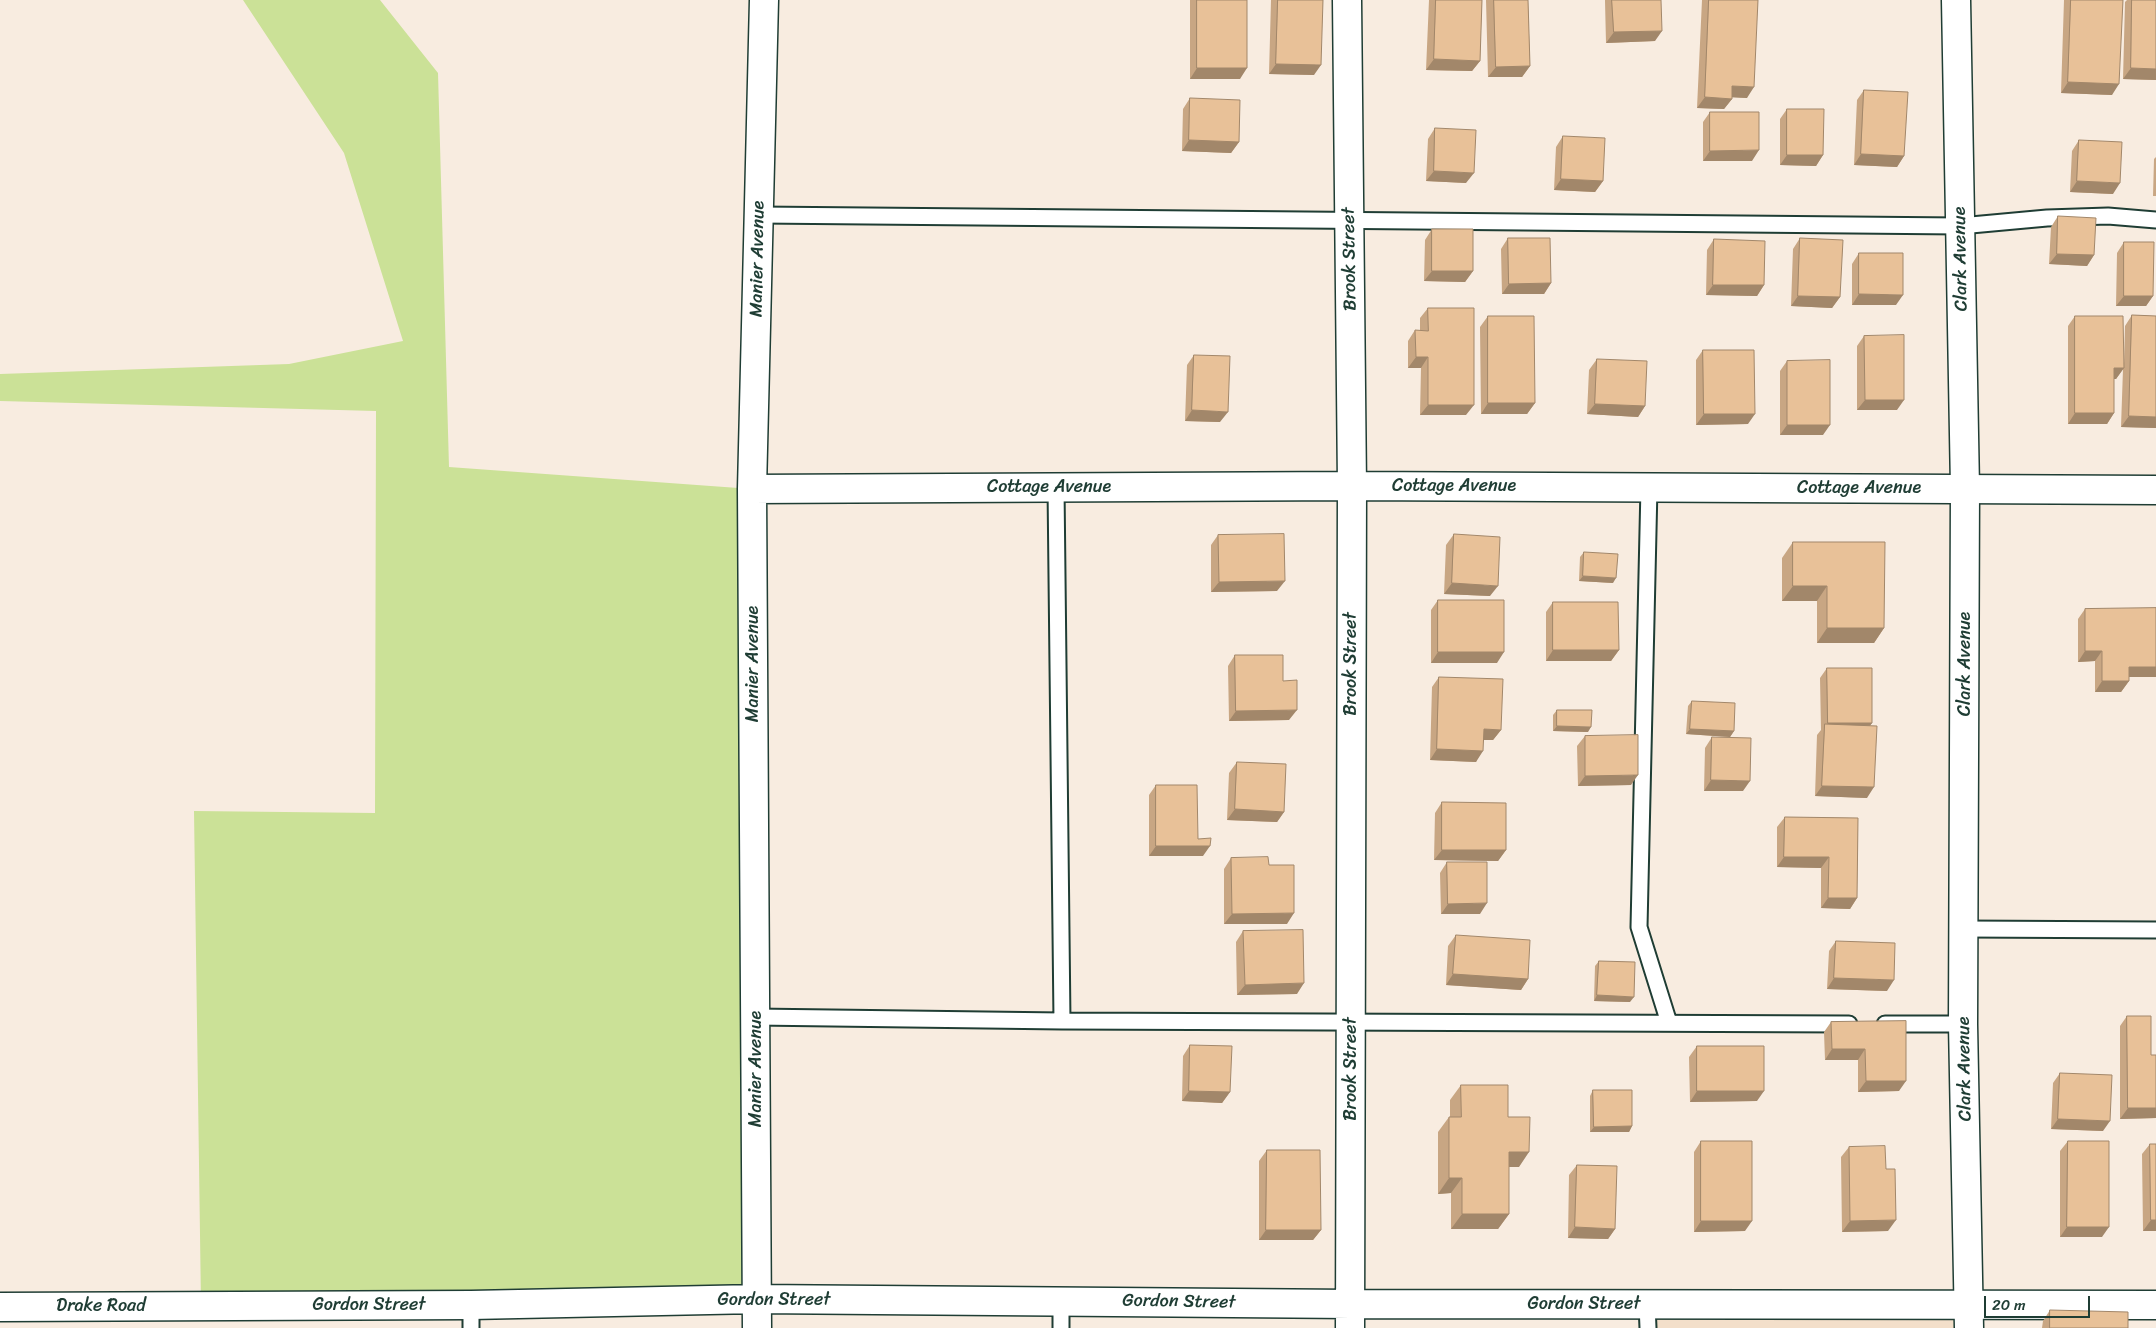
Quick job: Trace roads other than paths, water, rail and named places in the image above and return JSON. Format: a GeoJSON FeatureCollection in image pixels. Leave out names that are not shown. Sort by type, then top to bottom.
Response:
{"type":"FeatureCollection","features":[{"type":"Feature","properties":{"kind":"street","name":"Manier Avenue"},"geometry":{"type":"LineString","coordinates":[[757,1328],[752,488],[764,0]]}},
{"type":"Feature","properties":{"kind":"street","name":"Brook Street"},"geometry":{"type":"LineString","coordinates":[[1347,0],[1352,486],[1350,1316]]}},
{"type":"Feature","properties":{"kind":"street","name":"Clark Avenue"},"geometry":{"type":"LineString","coordinates":[[1956,0],[1965,488],[1963,1024],[1969,1317]]}},
{"type":"Feature","properties":{"kind":"street","name":"Cottage Avenue"},"geometry":{"type":"LineString","coordinates":[[752,488],[1352,486],[2156,490]]}},
{"type":"Feature","properties":{"kind":"street","name":"Gordon Street"},"geometry":{"type":"LineString","coordinates":[[202,1305],[471,1317],[757,1299],[1061,1301],[1350,1316],[1969,1317],[2156,1305]]}},
{"type":"Feature","properties":{"kind":"street","name":"Drake Road"},"geometry":{"type":"LineString","coordinates":[[0,1307],[202,1305]]}},
{"type":"Feature","properties":{"kind":"lane"},"geometry":{"type":"LineString","coordinates":[[759,216],[1960,226],[2047,218],[2108,216],[2156,220]]}},
{"type":"Feature","properties":{"kind":"lane"},"geometry":{"type":"LineString","coordinates":[[1056,487],[1062,1021]]}},
{"type":"Feature","properties":{"kind":"lane"},"geometry":{"type":"LineString","coordinates":[[1649,487],[1639,927],[1669,1023]]}},
{"type":"Feature","properties":{"kind":"lane"},"geometry":{"type":"LineString","coordinates":[[1964,929],[2156,930]]}},
{"type":"Feature","properties":{"kind":"lane"},"geometry":{"type":"LineString","coordinates":[[755,1017],[1351,1023],[1963,1024]]}},
{"type":"Feature","properties":{"kind":"lane"},"geometry":{"type":"LineString","coordinates":[[1061,1301],[1061,1328]]}}]}
